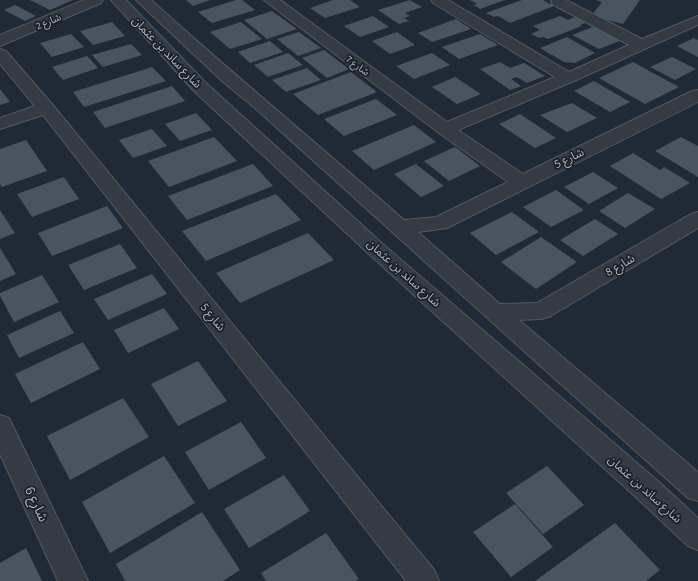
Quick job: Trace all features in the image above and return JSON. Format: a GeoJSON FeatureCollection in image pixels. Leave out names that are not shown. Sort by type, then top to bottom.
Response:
{"type":"FeatureCollection","features":[{"type":"Feature","properties":{"kind":"street","name":"شارع 2"},"geometry":{"type":"LineString","coordinates":[[0,41],[96,0]]}},
{"type":"Feature","properties":{"kind":"street","name":"شارع ساند بن عثمان"},"geometry":{"type":"LineString","coordinates":[[118,0],[200,86],[377,250],[649,491],[698,538]]}},
{"type":"Feature","properties":{"kind":"street","name":"شارع ساند بن عثمان"},"geometry":{"type":"LineString","coordinates":[[143,0],[228,78],[262,105],[533,346],[698,489]]}},
{"type":"Feature","properties":{"kind":"street"},"geometry":{"type":"LineString","coordinates":[[438,0],[568,78]]}},
{"type":"Feature","properties":{"kind":"street","name":"شارع 7"},"geometry":{"type":"LineString","coordinates":[[279,1],[445,129],[521,182]]}},
{"type":"Feature","properties":{"kind":"street"},"geometry":{"type":"LineString","coordinates":[[557,1],[641,45]]}},
{"type":"Feature","properties":{"kind":"street"},"geometry":{"type":"LineString","coordinates":[[445,129],[568,78],[698,20]]}},
{"type":"Feature","properties":{"kind":"street","name":"شارع 5"},"geometry":{"type":"LineString","coordinates":[[0,54],[46,108],[424,581]]}},
{"type":"Feature","properties":{"kind":"street"},"geometry":{"type":"LineString","coordinates":[[200,86],[212,87],[222,84],[228,78]]}},
{"type":"Feature","properties":{"kind":"street","name":"شارع 5"},"geometry":{"type":"LineString","coordinates":[[400,228],[440,222],[698,95]]}},
{"type":"Feature","properties":{"kind":"street"},"geometry":{"type":"LineString","coordinates":[[232,115],[237,108],[248,104],[262,105]]}},
{"type":"Feature","properties":{"kind":"street"},"geometry":{"type":"LineString","coordinates":[[0,124],[46,108]]}},
{"type":"Feature","properties":{"kind":"street","name":"شارع 8"},"geometry":{"type":"LineString","coordinates":[[495,312],[542,311],[698,219]]}},
{"type":"Feature","properties":{"kind":"street"},"geometry":{"type":"LineString","coordinates":[[425,250],[440,222]]}},
{"type":"Feature","properties":{"kind":"street"},"geometry":{"type":"LineString","coordinates":[[533,346],[542,311]]}},
{"type":"Feature","properties":{"kind":"street","name":"شارع 6"},"geometry":{"type":"LineString","coordinates":[[0,426],[74,581]]}},
{"type":"Feature","properties":{"kind":"building"},"geometry":{"type":"Polygon","coordinates":[[[30,0],[73,0],[50,10],[30,0]]]}},
{"type":"Feature","properties":{"kind":"building"},"geometry":{"type":"Polygon","coordinates":[[[186,0],[210,0],[193,6],[186,0]]]}},
{"type":"Feature","properties":{"kind":"building"},"geometry":{"type":"Polygon","coordinates":[[[236,0],[242,0],[255,10],[212,23],[198,12],[236,0]]]}},
{"type":"Feature","properties":{"kind":"building"},"geometry":{"type":"Polygon","coordinates":[[[333,0],[350,0],[360,7],[325,18],[310,8],[333,0]]]}},
{"type":"Feature","properties":{"kind":"building"},"geometry":{"type":"Polygon","coordinates":[[[410,0],[422,7],[405,13],[410,16],[404,18],[409,21],[399,24],[378,10],[410,0]]]}},
{"type":"Feature","properties":{"kind":"building"},"geometry":{"type":"Polygon","coordinates":[[[470,0],[505,0],[480,9],[474,5],[477,4],[470,0]]]}},
{"type":"Feature","properties":{"kind":"building"},"geometry":{"type":"Polygon","coordinates":[[[522,0],[543,0],[554,6],[510,23],[498,16],[494,17],[486,13],[522,0]]]}},
{"type":"Feature","properties":{"kind":"building"},"geometry":{"type":"Polygon","coordinates":[[[596,0],[640,0],[623,24],[591,16],[602,2],[596,0]]]}},
{"type":"Feature","properties":{"kind":"building"},"geometry":{"type":"Polygon","coordinates":[[[15,5],[36,16],[25,21],[4,10],[15,5]]]}},
{"type":"Feature","properties":{"kind":"building"},"geometry":{"type":"Polygon","coordinates":[[[272,11],[297,29],[267,39],[244,20],[272,11]]]}},
{"type":"Feature","properties":{"kind":"building"},"geometry":{"type":"Polygon","coordinates":[[[373,16],[389,27],[360,37],[344,26],[373,16]]]}},
{"type":"Feature","properties":{"kind":"building"},"geometry":{"type":"Polygon","coordinates":[[[560,16],[568,20],[575,17],[586,23],[580,25],[582,26],[548,39],[543,37],[539,38],[531,34],[540,30],[533,26],[560,16]]]}},
{"type":"Feature","properties":{"kind":"building"},"geometry":{"type":"Polygon","coordinates":[[[456,19],[471,29],[432,42],[418,33],[456,19]]]}},
{"type":"Feature","properties":{"kind":"building"},"geometry":{"type":"Polygon","coordinates":[[[112,22],[125,36],[93,45],[80,31],[112,22]]]}},
{"type":"Feature","properties":{"kind":"building"},"geometry":{"type":"Polygon","coordinates":[[[241,22],[262,39],[230,49],[210,32],[241,22]]]}},
{"type":"Feature","properties":{"kind":"building"},"geometry":{"type":"Polygon","coordinates":[[[595,26],[622,40],[599,49],[572,35],[595,26]]]}},
{"type":"Feature","properties":{"kind":"building"},"geometry":{"type":"Polygon","coordinates":[[[299,32],[321,48],[298,56],[277,39],[299,32]]]}},
{"type":"Feature","properties":{"kind":"building"},"geometry":{"type":"Polygon","coordinates":[[[397,32],[415,45],[390,54],[372,41],[397,32]]]}},
{"type":"Feature","properties":{"kind":"building"},"geometry":{"type":"Polygon","coordinates":[[[71,34],[84,47],[52,57],[40,43],[71,34]]]}},
{"type":"Feature","properties":{"kind":"building"},"geometry":{"type":"Polygon","coordinates":[[[480,34],[498,45],[459,59],[442,47],[480,34]]]}},
{"type":"Feature","properties":{"kind":"building"},"geometry":{"type":"Polygon","coordinates":[[[567,37],[595,53],[575,63],[564,62],[540,48],[567,37]]]}},
{"type":"Feature","properties":{"kind":"building"},"geometry":{"type":"Polygon","coordinates":[[[694,38],[698,40],[698,57],[677,46],[694,38]]]}},
{"type":"Feature","properties":{"kind":"building"},"geometry":{"type":"Polygon","coordinates":[[[270,41],[283,52],[250,63],[238,52],[270,41]]]}},
{"type":"Feature","properties":{"kind":"building"},"geometry":{"type":"Polygon","coordinates":[[[131,44],[142,55],[103,67],[92,55],[131,44]]]}},
{"type":"Feature","properties":{"kind":"building"},"geometry":{"type":"Polygon","coordinates":[[[324,50],[349,69],[327,78],[302,58],[324,50]]]}},
{"type":"Feature","properties":{"kind":"building"},"geometry":{"type":"Polygon","coordinates":[[[288,53],[303,65],[268,77],[254,65],[288,53]]]}},
{"type":"Feature","properties":{"kind":"building"},"geometry":{"type":"Polygon","coordinates":[[[432,53],[450,65],[414,79],[396,66],[432,53]]]}},
{"type":"Feature","properties":{"kind":"building"},"geometry":{"type":"Polygon","coordinates":[[[87,56],[98,68],[63,80],[52,67],[87,56]]]}},
{"type":"Feature","properties":{"kind":"building"},"geometry":{"type":"Polygon","coordinates":[[[672,57],[696,69],[675,80],[650,67],[672,57]]]}},
{"type":"Feature","properties":{"kind":"building"},"geometry":{"type":"Polygon","coordinates":[[[500,62],[510,68],[524,63],[545,76],[527,83],[517,77],[511,79],[521,86],[510,90],[480,69],[500,62]]]}},
{"type":"Feature","properties":{"kind":"building"},"geometry":{"type":"Polygon","coordinates":[[[633,62],[679,87],[645,104],[599,78],[633,62]]]}},
{"type":"Feature","properties":{"kind":"building"},"geometry":{"type":"Polygon","coordinates":[[[152,67],[166,81],[84,107],[73,92],[152,67]]]}},
{"type":"Feature","properties":{"kind":"building"},"geometry":{"type":"Polygon","coordinates":[[[307,68],[321,80],[286,92],[272,80],[307,68]]]}},
{"type":"Feature","properties":{"kind":"building"},"geometry":{"type":"Polygon","coordinates":[[[351,72],[377,92],[318,115],[293,94],[351,72]]]}},
{"type":"Feature","properties":{"kind":"building"},"geometry":{"type":"Polygon","coordinates":[[[455,77],[481,94],[457,104],[432,87],[455,77]]]}},
{"type":"Feature","properties":{"kind":"building"},"geometry":{"type":"Polygon","coordinates":[[[594,81],[630,102],[610,112],[574,91],[594,81]]]}},
{"type":"Feature","properties":{"kind":"building"},"geometry":{"type":"Polygon","coordinates":[[[172,86],[185,101],[105,128],[93,112],[172,86]]]}},
{"type":"Feature","properties":{"kind":"building"},"geometry":{"type":"Polygon","coordinates":[[[0,89],[10,102],[0,105],[0,89]]]}},
{"type":"Feature","properties":{"kind":"building"},"geometry":{"type":"Polygon","coordinates":[[[376,99],[397,115],[344,136],[324,119],[376,99]]]}},
{"type":"Feature","properties":{"kind":"building"},"geometry":{"type":"Polygon","coordinates":[[[572,103],[597,118],[567,132],[540,115],[572,103]]]}},
{"type":"Feature","properties":{"kind":"building"},"geometry":{"type":"Polygon","coordinates":[[[196,113],[212,130],[180,141],[165,124],[196,113]]]}},
{"type":"Feature","properties":{"kind":"building"},"geometry":{"type":"Polygon","coordinates":[[[520,114],[556,138],[535,148],[499,124],[520,114]]]}},
{"type":"Feature","properties":{"kind":"building"},"geometry":{"type":"Polygon","coordinates":[[[414,125],[436,142],[374,170],[352,151],[414,125]]]}},
{"type":"Feature","properties":{"kind":"building"},"geometry":{"type":"Polygon","coordinates":[[[152,129],[167,146],[133,158],[119,140],[152,129]]]}},
{"type":"Feature","properties":{"kind":"building"},"geometry":{"type":"Polygon","coordinates":[[[214,137],[237,161],[169,187],[148,161],[214,137]]]}},
{"type":"Feature","properties":{"kind":"building"},"geometry":{"type":"Polygon","coordinates":[[[681,137],[698,146],[698,177],[655,151],[681,137]]]}},
{"type":"Feature","properties":{"kind":"building"},"geometry":{"type":"Polygon","coordinates":[[[26,140],[47,171],[2,187],[0,184],[0,149],[26,140]]]}},
{"type":"Feature","properties":{"kind":"building"},"geometry":{"type":"Polygon","coordinates":[[[455,147],[480,166],[449,181],[424,161],[455,147]]]}},
{"type":"Feature","properties":{"kind":"building"},"geometry":{"type":"Polygon","coordinates":[[[633,153],[660,170],[664,167],[690,183],[661,199],[610,166],[633,153]]]}},
{"type":"Feature","properties":{"kind":"building"},"geometry":{"type":"Polygon","coordinates":[[[253,164],[273,186],[187,220],[168,196],[253,164]]]}},
{"type":"Feature","properties":{"kind":"building"},"geometry":{"type":"Polygon","coordinates":[[[416,164],[444,186],[421,197],[394,174],[416,164]]]}},
{"type":"Feature","properties":{"kind":"building"},"geometry":{"type":"Polygon","coordinates":[[[593,172],[618,188],[589,204],[564,187],[593,172]]]}},
{"type":"Feature","properties":{"kind":"building"},"geometry":{"type":"Polygon","coordinates":[[[64,177],[79,199],[32,217],[17,194],[64,177]]]}},
{"type":"Feature","properties":{"kind":"building"},"geometry":{"type":"Polygon","coordinates":[[[556,190],[584,210],[551,227],[523,207],[556,190]]]}},
{"type":"Feature","properties":{"kind":"building"},"geometry":{"type":"Polygon","coordinates":[[[628,193],[655,209],[625,228],[599,211],[628,193]]]}},
{"type":"Feature","properties":{"kind":"building"},"geometry":{"type":"Polygon","coordinates":[[[276,194],[301,220],[206,261],[182,231],[276,194]]]}},
{"type":"Feature","properties":{"kind":"building"},"geometry":{"type":"Polygon","coordinates":[[[107,206],[123,228],[52,256],[38,233],[107,206]]]}},
{"type":"Feature","properties":{"kind":"building"},"geometry":{"type":"Polygon","coordinates":[[[0,210],[15,233],[0,239],[0,210]]]}},
{"type":"Feature","properties":{"kind":"building"},"geometry":{"type":"Polygon","coordinates":[[[512,212],[539,232],[496,255],[470,233],[512,212]]]}},
{"type":"Feature","properties":{"kind":"building"},"geometry":{"type":"Polygon","coordinates":[[[595,219],[618,234],[583,256],[560,240],[595,219]]]}},
{"type":"Feature","properties":{"kind":"building"},"geometry":{"type":"Polygon","coordinates":[[[308,233],[334,260],[240,303],[216,273],[308,233]]]}},
{"type":"Feature","properties":{"kind":"building"},"geometry":{"type":"Polygon","coordinates":[[[541,237],[577,262],[536,289],[501,262],[541,237]]]}},
{"type":"Feature","properties":{"kind":"building"},"geometry":{"type":"Polygon","coordinates":[[[120,244],[137,268],[84,290],[68,265],[120,244]]]}},
{"type":"Feature","properties":{"kind":"building"},"geometry":{"type":"Polygon","coordinates":[[[0,248],[16,274],[0,281],[0,248]]]}},
{"type":"Feature","properties":{"kind":"building"},"geometry":{"type":"Polygon","coordinates":[[[152,274],[167,294],[108,320],[94,299],[152,274]]]}},
{"type":"Feature","properties":{"kind":"building"},"geometry":{"type":"Polygon","coordinates":[[[42,275],[59,302],[14,322],[0,296],[0,293],[42,275]]]}},
{"type":"Feature","properties":{"kind":"building"},"geometry":{"type":"Polygon","coordinates":[[[164,308],[179,329],[128,353],[114,330],[164,308]]]}},
{"type":"Feature","properties":{"kind":"building"},"geometry":{"type":"Polygon","coordinates":[[[60,311],[74,333],[19,358],[7,335],[60,311]]]}},
{"type":"Feature","properties":{"kind":"building"},"geometry":{"type":"Polygon","coordinates":[[[83,342],[100,369],[31,403],[15,374],[83,342]]]}},
{"type":"Feature","properties":{"kind":"building"},"geometry":{"type":"Polygon","coordinates":[[[198,361],[227,401],[178,426],[151,384],[198,361]]]}},
{"type":"Feature","properties":{"kind":"building"},"geometry":{"type":"Polygon","coordinates":[[[123,398],[149,437],[70,480],[47,436],[123,398]]]}},
{"type":"Feature","properties":{"kind":"building"},"geometry":{"type":"Polygon","coordinates":[[[241,422],[266,458],[209,490],[185,452],[241,422]]]}},
{"type":"Feature","properties":{"kind":"building"},"geometry":{"type":"Polygon","coordinates":[[[164,456],[195,503],[110,553],[82,502],[164,456]]]}},
{"type":"Feature","properties":{"kind":"building"},"geometry":{"type":"Polygon","coordinates":[[[547,466],[584,505],[543,534],[506,493],[547,466]]]}},
{"type":"Feature","properties":{"kind":"building"},"geometry":{"type":"Polygon","coordinates":[[[284,475],[310,511],[249,548],[224,509],[284,475]]]}},
{"type":"Feature","properties":{"kind":"building"},"geometry":{"type":"Polygon","coordinates":[[[515,504],[553,547],[511,577],[473,532],[515,504]]]}},
{"type":"Feature","properties":{"kind":"building"},"geometry":{"type":"Polygon","coordinates":[[[202,512],[240,570],[223,581],[125,581],[116,564],[202,512]]]}},
{"type":"Feature","properties":{"kind":"building"},"geometry":{"type":"Polygon","coordinates":[[[615,523],[660,570],[646,581],[535,581],[615,523]]]}},
{"type":"Feature","properties":{"kind":"building"},"geometry":{"type":"Polygon","coordinates":[[[326,533],[359,579],[355,581],[266,581],[261,573],[326,533]]]}},
{"type":"Feature","properties":{"kind":"building"},"geometry":{"type":"Polygon","coordinates":[[[26,548],[42,581],[0,581],[0,563],[26,548]]]}}]}
